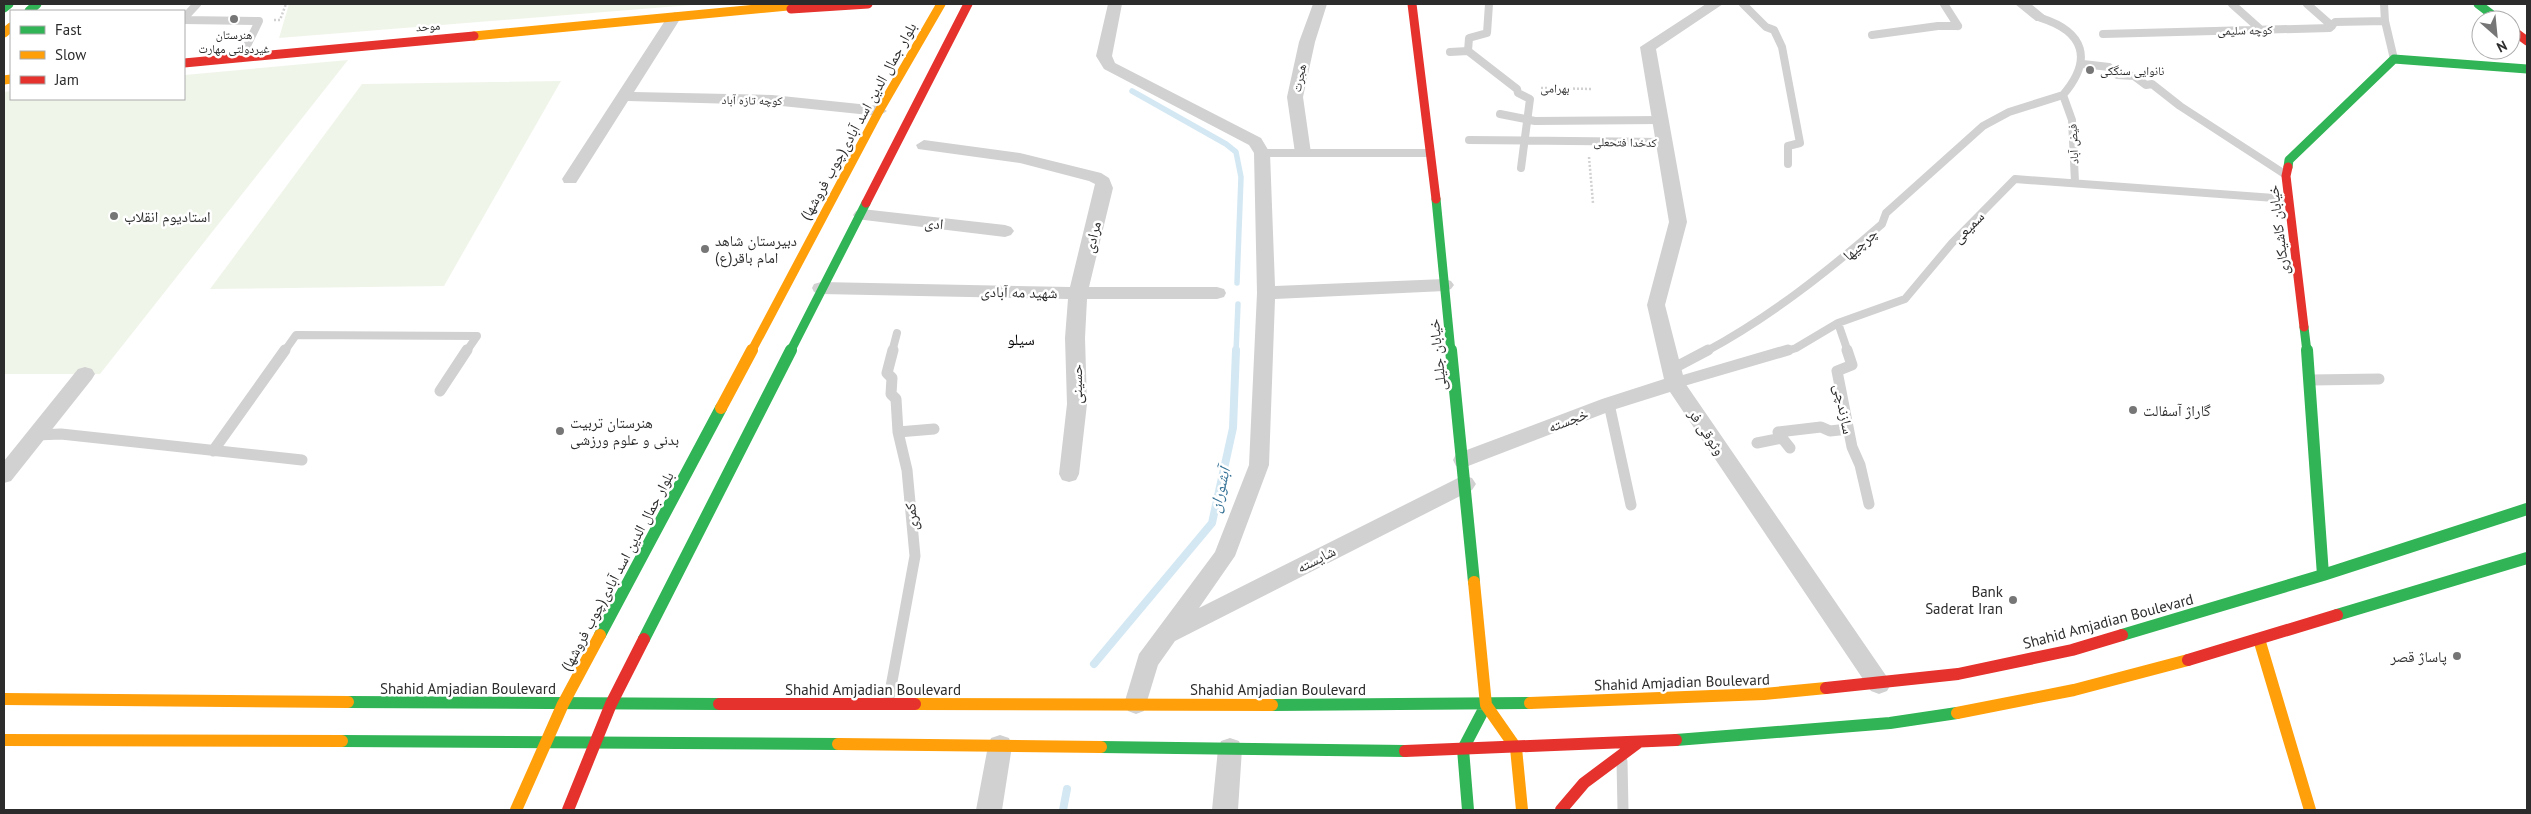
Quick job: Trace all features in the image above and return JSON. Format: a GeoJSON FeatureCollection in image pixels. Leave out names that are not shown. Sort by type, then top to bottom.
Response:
{"type":"FeatureCollection","features":[{"type":"Feature","properties":{"kind":"main road"},"geometry":{"type":"LineString","coordinates":[[4,8],[9,4]]}},
{"type":"Feature","properties":{"kind":"main road"},"geometry":{"type":"LineString","coordinates":[[675,16],[809,4]]}},
{"type":"Feature","properties":{"kind":"main road"},"geometry":{"type":"LineString","coordinates":[[675,16],[868,4]]}},
{"type":"Feature","properties":{"kind":"main road","name":"بلوار جمال الدین اسد آبادی(چوب فروشها)"},"geometry":{"type":"LineString","coordinates":[[516,810],[544,743],[563,704],[879,111],[941,4]]}},
{"type":"Feature","properties":{"kind":"main road"},"geometry":{"type":"LineString","coordinates":[[568,810],[611,704],[821,288],[862,215],[968,4]]}},
{"type":"Feature","properties":{"kind":"main road","name":"خیابان جلیلی"},"geometry":{"type":"LineString","coordinates":[[1412,4],[1445,285],[1486,705]]}},
{"type":"Feature","properties":{"kind":"main road","name":"موحد"},"geometry":{"type":"LineString","coordinates":[[185,63],[675,16]]}},
{"type":"Feature","properties":{"kind":"main road"},"geometry":{"type":"LineString","coordinates":[[2394,59],[2527,69]]}},
{"type":"Feature","properties":{"kind":"main road","name":"خیابان کاشیکاری"},"geometry":{"type":"LineString","coordinates":[[2323,575],[2310,380],[2286,176],[2289,160],[2394,59]]}},
{"type":"Feature","properties":{"kind":"main road","name":"Shahid Amjadian Boulevard"},"geometry":{"type":"LineString","coordinates":[[4,699],[563,704],[1486,705],[1764,694],[1879,684],[1958,674],[2072,650],[2323,575],[2527,509]]}},
{"type":"Feature","properties":{"kind":"main road"},"geometry":{"type":"LineString","coordinates":[[4,740],[1000,746],[1414,751],[1639,742],[1890,723],[2010,706],[2107,684],[2527,558]]}},
{"type":"Feature","properties":{"kind":"main road"},"geometry":{"type":"LineString","coordinates":[[2259,639],[2310,810]]}},
{"type":"Feature","properties":{"kind":"main road"},"geometry":{"type":"LineString","coordinates":[[1468,810],[1463,749],[1486,705],[1516,748],[1522,810]]}},
{"type":"Feature","properties":{"kind":"main road"},"geometry":{"type":"LineString","coordinates":[[1561,810],[1584,783],[1639,742]]}},
{"type":"Feature","properties":{"kind":"street"},"geometry":{"type":"LineString","coordinates":[[1115,4],[1104,56],[1109,66],[1255,142],[1262,153],[1266,293],[1259,465],[1224,556],[1148,661],[1136,704]]}},
{"type":"Feature","properties":{"kind":"street","name":"هجرت"},"geometry":{"type":"LineString","coordinates":[[1303,153],[1294,97],[1307,42],[1320,4]]}},
{"type":"Feature","properties":{"kind":"street","name":"کدخدا فتحعلی"},"geometry":{"type":"LineString","coordinates":[[1664,142],[1648,47],[1716,4]]}},
{"type":"Feature","properties":{"kind":"street"},"geometry":{"type":"LineString","coordinates":[[2022,4],[2041,18]]}},
{"type":"Feature","properties":{"kind":"street"},"geometry":{"type":"LineString","coordinates":[[570,179],[675,16]]}},
{"type":"Feature","properties":{"kind":"street","name":"کوچه تازه آباد"},"geometry":{"type":"LineString","coordinates":[[624,96],[772,100],[879,111]]}},
{"type":"Feature","properties":{"kind":"street","name":"وثوقی فر"},"geometry":{"type":"LineString","coordinates":[[1664,142],[1678,222],[1656,306],[1674,376],[1685,401],[1879,684]]}},
{"type":"Feature","properties":{"kind":"street","name":"مرادی"},"geometry":{"type":"LineString","coordinates":[[924,145],[1020,158],[1095,177],[1103,182],[1104,188],[1078,293]]}},
{"type":"Feature","properties":{"kind":"street","name":"ادی"},"geometry":{"type":"LineString","coordinates":[[862,215],[1005,231]]}},
{"type":"Feature","properties":{"kind":"street"},"geometry":{"type":"LineString","coordinates":[[1266,293],[1445,285]]}},
{"type":"Feature","properties":{"kind":"street","name":"شهید مه آبادی"},"geometry":{"type":"LineString","coordinates":[[821,288],[1078,293],[1217,293]]}},
{"type":"Feature","properties":{"kind":"street","name":"حسینی"},"geometry":{"type":"LineString","coordinates":[[1069,474],[1077,404],[1075,338],[1078,293]]}},
{"type":"Feature","properties":{"kind":"street"},"geometry":{"type":"LineString","coordinates":[[4,475],[85,374]]}},
{"type":"Feature","properties":{"kind":"street","name":"خجسته"},"geometry":{"type":"LineString","coordinates":[[1463,460],[1609,404],[1674,376]]}},
{"type":"Feature","properties":{"kind":"street","name":"شایسته"},"geometry":{"type":"LineString","coordinates":[[1166,634],[1465,484]]}},
{"type":"Feature","properties":{"kind":"street"},"geometry":{"type":"LineString","coordinates":[[990,810],[1000,746]]}},
{"type":"Feature","properties":{"kind":"street"},"geometry":{"type":"LineString","coordinates":[[1225,810],[1230,749]]}},
{"type":"Feature","properties":{"kind":"lane"},"geometry":{"type":"LineString","coordinates":[[185,18],[197,4]]}},
{"type":"Feature","properties":{"kind":"lane"},"geometry":{"type":"LineString","coordinates":[[1468,51],[1469,38],[1487,32],[1488,4]]}},
{"type":"Feature","properties":{"kind":"lane"},"geometry":{"type":"LineString","coordinates":[[1743,4],[1766,27],[1774,30],[1782,47],[1800,143],[1788,146],[1788,164]]}},
{"type":"Feature","properties":{"kind":"lane"},"geometry":{"type":"LineString","coordinates":[[1872,35],[1938,26],[1958,26],[1944,4]]}},
{"type":"Feature","properties":{"kind":"lane"},"geometry":{"type":"LineString","coordinates":[[2232,4],[2260,29]]}},
{"type":"Feature","properties":{"kind":"lane"},"geometry":{"type":"LineString","coordinates":[[2307,4],[2332,26]]}},
{"type":"Feature","properties":{"kind":"lane"},"geometry":{"type":"LineString","coordinates":[[2384,4],[2385,21],[2394,59]]}},
{"type":"Feature","properties":{"kind":"lane"},"geometry":{"type":"LineString","coordinates":[[2041,18],[2053,21],[2067,28],[2078,39],[2083,64],[2074,84],[2063,95]]}},
{"type":"Feature","properties":{"kind":"lane"},"geometry":{"type":"LineString","coordinates":[[185,19],[259,21],[241,58]]}},
{"type":"Feature","properties":{"kind":"lane","name":"کوچه سلیمی"},"geometry":{"type":"LineString","coordinates":[[2103,34],[2260,29],[2310,30],[2330,28],[2335,22],[2385,21]]}},
{"type":"Feature","properties":{"kind":"lane"},"geometry":{"type":"LineString","coordinates":[[1450,52],[1468,51],[1517,88],[1518,92],[1530,99],[1523,140],[1521,168]]}},
{"type":"Feature","properties":{"kind":"lane"},"geometry":{"type":"LineString","coordinates":[[2083,64],[2109,67],[2117,75],[2134,76],[2146,85],[2152,84],[2180,106],[2286,176]]}},
{"type":"Feature","properties":{"kind":"lane","name":"فیض آباد"},"geometry":{"type":"LineString","coordinates":[[2063,95],[2072,120],[2075,182]]}},
{"type":"Feature","properties":{"kind":"lane","name":"چرچیها"},"geometry":{"type":"LineString","coordinates":[[1674,376],[1824,275],[1882,224],[1886,213],[1983,126],[2026,106],[2063,95]]}},
{"type":"Feature","properties":{"kind":"lane"},"geometry":{"type":"LineString","coordinates":[[1500,114],[1526,119],[1596,122],[1660,120]]}},
{"type":"Feature","properties":{"kind":"lane","name":"کدخدا فتحعلی"},"geometry":{"type":"LineString","coordinates":[[1469,140],[1664,142]]}},
{"type":"Feature","properties":{"kind":"lane"},"geometry":{"type":"LineString","coordinates":[[1262,153],[1431,153]]}},
{"type":"Feature","properties":{"kind":"lane","name":"سمیعی"},"geometry":{"type":"LineString","coordinates":[[1674,376],[1796,348],[1838,323],[1905,299],[1952,243],[2016,179],[2290,199]]}},
{"type":"Feature","properties":{"kind":"lane","name":"سازندچی"},"geometry":{"type":"LineString","coordinates":[[1838,323],[1852,365],[1837,371],[1848,429],[1869,504]]}},
{"type":"Feature","properties":{"kind":"lane","name":"کمری"},"geometry":{"type":"LineString","coordinates":[[887,704],[915,556],[907,470],[898,432],[896,399],[891,394],[892,378],[887,373],[897,333]]}},
{"type":"Feature","properties":{"kind":"lane"},"geometry":{"type":"LineString","coordinates":[[213,451],[296,335],[477,336],[440,391]]}},
{"type":"Feature","properties":{"kind":"lane"},"geometry":{"type":"LineString","coordinates":[[2310,380],[2379,379]]}},
{"type":"Feature","properties":{"kind":"lane"},"geometry":{"type":"LineString","coordinates":[[1609,404],[1631,505]]}},
{"type":"Feature","properties":{"kind":"lane"},"geometry":{"type":"LineString","coordinates":[[1790,448],[1778,432],[1821,427],[1830,431],[1848,429]]}},
{"type":"Feature","properties":{"kind":"lane"},"geometry":{"type":"LineString","coordinates":[[898,432],[934,429]]}},
{"type":"Feature","properties":{"kind":"lane"},"geometry":{"type":"LineString","coordinates":[[36,435],[61,434],[302,460]]}},
{"type":"Feature","properties":{"kind":"lane"},"geometry":{"type":"LineString","coordinates":[[1757,443],[1782,438]]}},
{"type":"Feature","properties":{"kind":"lane"},"geometry":{"type":"LineString","coordinates":[[1622,754],[1622,810]]}},
{"type":"Feature","properties":{"kind":"path","name":"بهرامی"},"geometry":{"type":"LineString","coordinates":[[1517,88],[1593,89]]}},
{"type":"Feature","properties":{"kind":"path"},"geometry":{"type":"LineString","coordinates":[[1588,141],[1592,203]]}},
{"type":"Feature","properties":{"kind":"shaded area"},"geometry":{"type":"Polygon","coordinates":[[[289,4],[704,4],[279,38],[289,4]]]}},
{"type":"Feature","properties":{"kind":"shaded area","name":"استادیوم انقلاب"},"geometry":{"type":"Polygon","coordinates":[[[348,60],[100,374],[4,374],[4,92],[10,91],[10,100],[185,100],[185,75],[348,60]]]}},
{"type":"Feature","properties":{"kind":"shaded area"},"geometry":{"type":"Polygon","coordinates":[[[561,81],[444,286],[210,289],[362,84],[561,81]]]}},
{"type":"Feature","properties":{"kind":"waterway","name":"آبشوران"},"geometry":{"type":"LineString","coordinates":[[1132,91],[1226,144],[1236,152],[1241,177],[1237,283]]}},
{"type":"Feature","properties":{"kind":"waterway","name":"آبشوران"},"geometry":{"type":"LineString","coordinates":[[1236,352],[1238,304]]}},
{"type":"Feature","properties":{"kind":"waterway","name":"آبشوران"},"geometry":{"type":"LineString","coordinates":[[1094,664],[1212,523],[1233,428],[1236,350]]}},
{"type":"Feature","properties":{"kind":"waterway","name":"آبشوران"},"geometry":{"type":"LineString","coordinates":[[1063,810],[1067,789]]}},
{"type":"Feature","properties":{"kind":"traffic: fast"},"geometry":{"type":"LineString","coordinates":[[4,8],[9,4]]}},
{"type":"Feature","properties":{"kind":"traffic: fast"},"geometry":{"type":"LineString","coordinates":[[30,10],[37,4]]}},
{"type":"Feature","properties":{"kind":"traffic: fast"},"geometry":{"type":"LineString","coordinates":[[2478,4],[2486,10]]}},
{"type":"Feature","properties":{"kind":"traffic: fast"},"geometry":{"type":"LineString","coordinates":[[2288,167],[2289,160],[2394,59],[2527,69]]}},
{"type":"Feature","properties":{"kind":"traffic: fast"},"geometry":{"type":"LineString","coordinates":[[1436,199],[1474,582]]}},
{"type":"Feature","properties":{"kind":"traffic: fast"},"geometry":{"type":"LineString","coordinates":[[644,639],[866,203]]}},
{"type":"Feature","properties":{"kind":"traffic: fast"},"geometry":{"type":"LineString","coordinates":[[2304,327],[2310,380],[2323,575]]}},
{"type":"Feature","properties":{"kind":"traffic: fast"},"geometry":{"type":"LineString","coordinates":[[600,635],[721,408]]}},
{"type":"Feature","properties":{"kind":"traffic: fast"},"geometry":{"type":"LineString","coordinates":[[2122,635],[2323,575],[2527,509]]}},
{"type":"Feature","properties":{"kind":"traffic: fast"},"geometry":{"type":"LineString","coordinates":[[2337,615],[2527,558]]}},
{"type":"Feature","properties":{"kind":"traffic: fast"},"geometry":{"type":"LineString","coordinates":[[348,702],[719,704]]}},
{"type":"Feature","properties":{"kind":"traffic: fast"},"geometry":{"type":"LineString","coordinates":[[1272,705],[1530,703]]}},
{"type":"Feature","properties":{"kind":"traffic: fast"},"geometry":{"type":"LineString","coordinates":[[1468,810],[1463,749],[1486,705]]}},
{"type":"Feature","properties":{"kind":"traffic: fast"},"geometry":{"type":"LineString","coordinates":[[1676,740],[1890,723],[1957,713]]}},
{"type":"Feature","properties":{"kind":"traffic: fast"},"geometry":{"type":"LineString","coordinates":[[342,741],[838,744]]}},
{"type":"Feature","properties":{"kind":"traffic: fast"},"geometry":{"type":"LineString","coordinates":[[1101,747],[1405,751]]}},
{"type":"Feature","properties":{"kind":"traffic: slow"},"geometry":{"type":"LineString","coordinates":[[474,36],[809,4]]}},
{"type":"Feature","properties":{"kind":"traffic: slow"},"geometry":{"type":"LineString","coordinates":[[721,408],[879,111],[941,4]]}},
{"type":"Feature","properties":{"kind":"traffic: slow"},"geometry":{"type":"LineString","coordinates":[[4,33],[10,28]]}},
{"type":"Feature","properties":{"kind":"traffic: slow"},"geometry":{"type":"LineString","coordinates":[[4,80],[10,79]]}},
{"type":"Feature","properties":{"kind":"traffic: slow"},"geometry":{"type":"LineString","coordinates":[[1474,582],[1486,705],[1516,748],[1522,810]]}},
{"type":"Feature","properties":{"kind":"traffic: slow"},"geometry":{"type":"LineString","coordinates":[[516,810],[563,704],[600,635]]}},
{"type":"Feature","properties":{"kind":"traffic: slow"},"geometry":{"type":"LineString","coordinates":[[2259,639],[2310,810]]}},
{"type":"Feature","properties":{"kind":"traffic: slow"},"geometry":{"type":"LineString","coordinates":[[1957,713],[2016,703],[2074,690],[2188,660]]}},
{"type":"Feature","properties":{"kind":"traffic: slow"},"geometry":{"type":"LineString","coordinates":[[1530,703],[1764,694],[1826,688]]}},
{"type":"Feature","properties":{"kind":"traffic: slow"},"geometry":{"type":"LineString","coordinates":[[4,699],[348,702]]}},
{"type":"Feature","properties":{"kind":"traffic: slow"},"geometry":{"type":"LineString","coordinates":[[915,704],[1272,705]]}},
{"type":"Feature","properties":{"kind":"traffic: slow"},"geometry":{"type":"LineString","coordinates":[[4,740],[342,741]]}},
{"type":"Feature","properties":{"kind":"traffic: slow"},"geometry":{"type":"LineString","coordinates":[[838,744],[1101,747]]}},
{"type":"Feature","properties":{"kind":"traffic: jam"},"geometry":{"type":"LineString","coordinates":[[791,9],[868,4]]}},
{"type":"Feature","properties":{"kind":"traffic: jam"},"geometry":{"type":"LineString","coordinates":[[866,203],[968,4]]}},
{"type":"Feature","properties":{"kind":"traffic: jam"},"geometry":{"type":"LineString","coordinates":[[1412,4],[1427,113],[1436,199]]}},
{"type":"Feature","properties":{"kind":"traffic: jam"},"geometry":{"type":"LineString","coordinates":[[185,63],[474,36]]}},
{"type":"Feature","properties":{"kind":"traffic: jam"},"geometry":{"type":"LineString","coordinates":[[2521,36],[2527,41]]}},
{"type":"Feature","properties":{"kind":"traffic: jam"},"geometry":{"type":"LineString","coordinates":[[2288,167],[2286,176],[2304,327]]}},
{"type":"Feature","properties":{"kind":"traffic: jam"},"geometry":{"type":"LineString","coordinates":[[2188,660],[2337,615]]}},
{"type":"Feature","properties":{"kind":"traffic: jam"},"geometry":{"type":"LineString","coordinates":[[1826,688],[1958,674],[2072,650],[2122,635]]}},
{"type":"Feature","properties":{"kind":"traffic: jam"},"geometry":{"type":"LineString","coordinates":[[568,810],[611,704],[644,639]]}},
{"type":"Feature","properties":{"kind":"traffic: jam"},"geometry":{"type":"LineString","coordinates":[[719,704],[915,704]]}},
{"type":"Feature","properties":{"kind":"traffic: jam"},"geometry":{"type":"LineString","coordinates":[[1405,751],[1676,740]]}},
{"type":"Feature","properties":{"kind":"traffic: jam"},"geometry":{"type":"LineString","coordinates":[[1561,810],[1584,783],[1639,742]]}},
{"type":"Feature","properties":{"kind":"place","name":"هنرستان غیردولتی مهارت"},"geometry":{"type":"Point","coordinates":[234,19]}},
{"type":"Feature","properties":{"kind":"place","name":"نانوایی سنگکی"},"geometry":{"type":"Point","coordinates":[2090,70]}},
{"type":"Feature","properties":{"kind":"place","name":"استادیوم انقلاب"},"geometry":{"type":"Point","coordinates":[114,216]}},
{"type":"Feature","properties":{"kind":"place","name":"دبیرستان شاهد امام باقر(ع)"},"geometry":{"type":"Point","coordinates":[705,249]}},
{"type":"Feature","properties":{"kind":"place","name":"گاراژ آسفالت"},"geometry":{"type":"Point","coordinates":[2133,410]}},
{"type":"Feature","properties":{"kind":"place","name":"هنرستان تربیت بدنی و علوم ورزشی"},"geometry":{"type":"Point","coordinates":[560,431]}},
{"type":"Feature","properties":{"kind":"place","name":"Bank Saderat Iran"},"geometry":{"type":"Point","coordinates":[2013,600]}},
{"type":"Feature","properties":{"kind":"place","name":"پاساژ قصر"},"geometry":{"type":"Point","coordinates":[2457,656]}},
{"type":"Feature","properties":{"kind":"district","name":"سیلو"},"geometry":{"type":"Point","coordinates":[1021,339]}}]}
